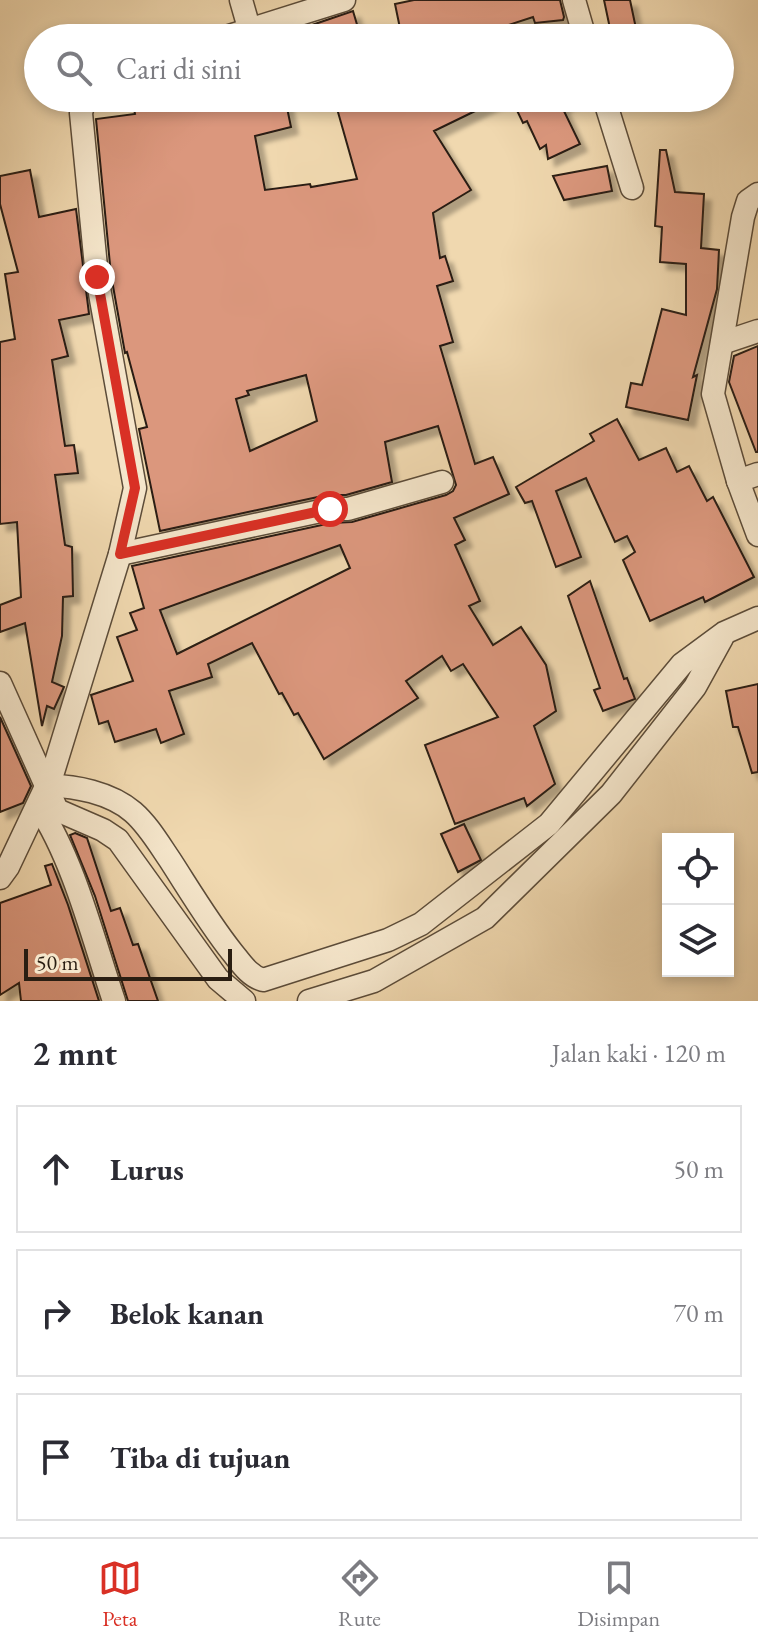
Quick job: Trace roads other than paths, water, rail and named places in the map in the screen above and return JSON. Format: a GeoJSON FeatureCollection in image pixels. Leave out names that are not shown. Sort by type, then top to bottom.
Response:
{"type":"FeatureCollection","features":[{"type":"Feature","properties":{"kind":"street"},"geometry":{"type":"LineString","coordinates":[[241,0],[248,24]]}},
{"type":"Feature","properties":{"kind":"street"},"geometry":{"type":"LineString","coordinates":[[263,24],[344,0]]}},
{"type":"Feature","properties":{"kind":"street"},"geometry":{"type":"LineString","coordinates":[[574,0],[581,24]]}},
{"type":"Feature","properties":{"kind":"street"},"geometry":{"type":"LineString","coordinates":[[0,878],[53,772],[120,554],[135,488],[97,277],[81,112]]}},
{"type":"Feature","properties":{"kind":"street"},"geometry":{"type":"LineString","coordinates":[[608,112],[632,188]]}},
{"type":"Feature","properties":{"kind":"street"},"geometry":{"type":"LineString","coordinates":[[758,194],[748,201],[743,217],[713,394],[748,478],[758,535]]}},
{"type":"Feature","properties":{"kind":"street"},"geometry":{"type":"LineString","coordinates":[[722,343],[758,331]]}},
{"type":"Feature","properties":{"kind":"street"},"geometry":{"type":"LineString","coordinates":[[120,554],[330,509],[348,509],[442,482]]}},
{"type":"Feature","properties":{"kind":"street"},"geometry":{"type":"LineString","coordinates":[[42,796],[70,785],[118,802],[132,811],[149,829],[224,942],[245,968],[259,979],[388,940],[421,924],[549,824],[682,664],[724,633],[758,618]]}},
{"type":"Feature","properties":{"kind":"street"},"geometry":{"type":"LineString","coordinates":[[309,1001],[374,981],[485,918],[611,794],[695,687],[724,633]]}},
{"type":"Feature","properties":{"kind":"street"},"geometry":{"type":"LineString","coordinates":[[0,683],[114,1001]]}},
{"type":"Feature","properties":{"kind":"street"},"geometry":{"type":"LineString","coordinates":[[42,796],[57,810],[118,840],[218,979],[244,1001]]}},
{"type":"Feature","properties":{"kind":"street"},"geometry":{"type":"LineString","coordinates":[[421,924],[445,943]]}}]}
